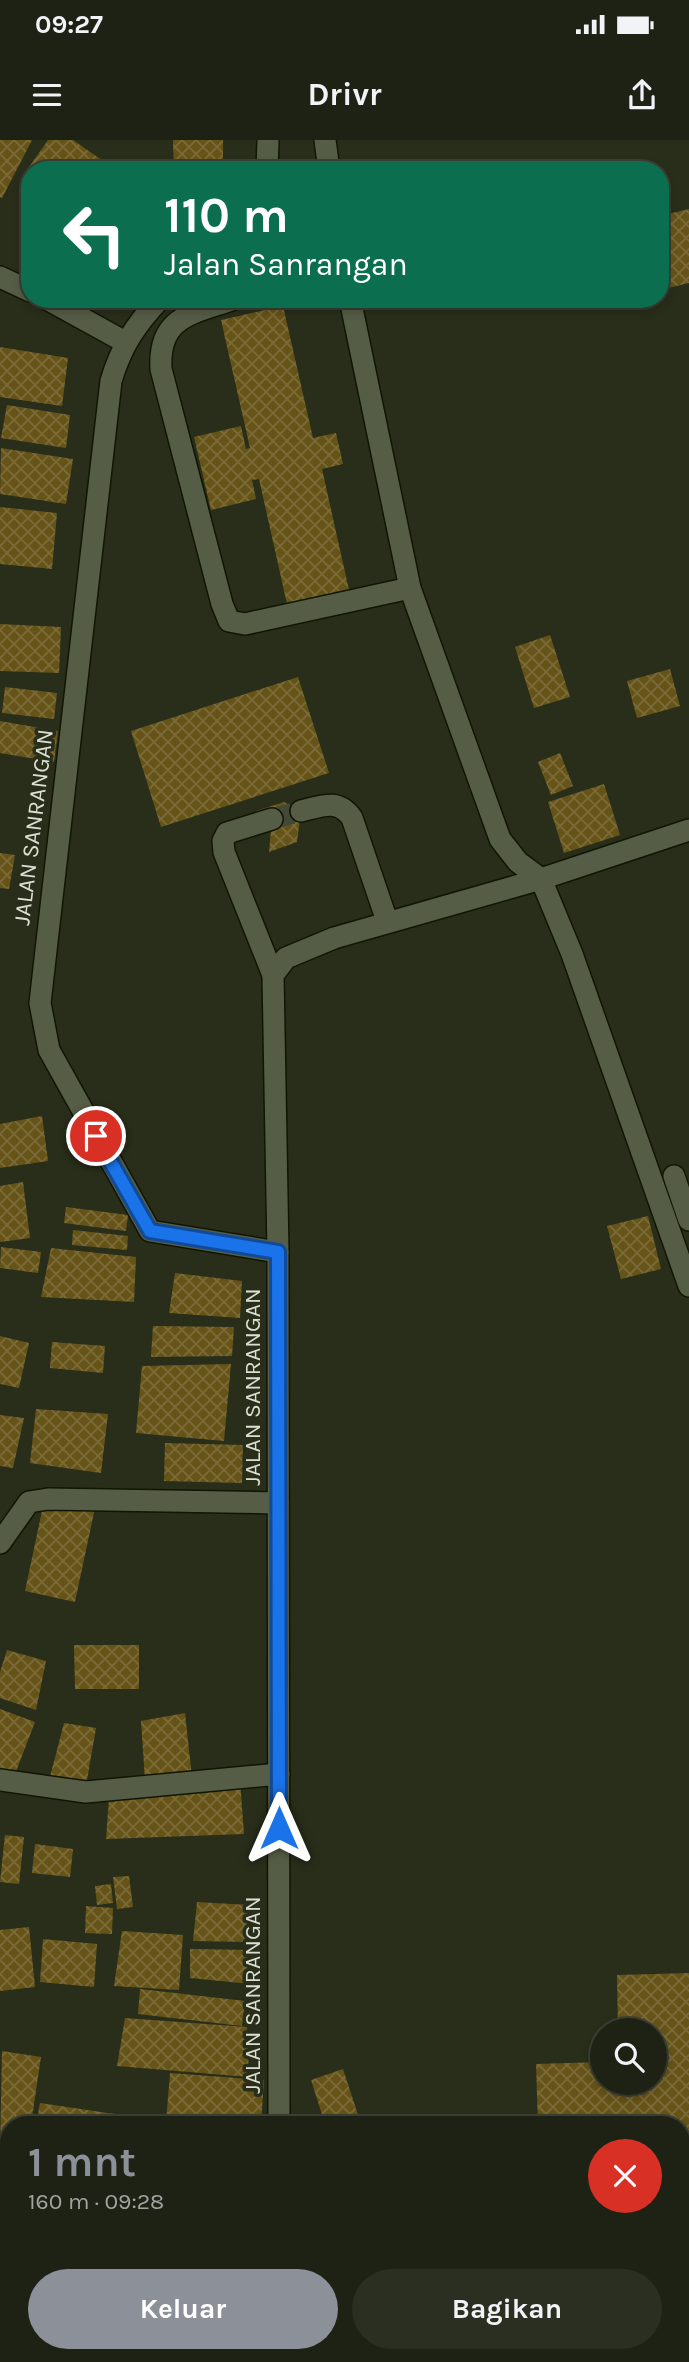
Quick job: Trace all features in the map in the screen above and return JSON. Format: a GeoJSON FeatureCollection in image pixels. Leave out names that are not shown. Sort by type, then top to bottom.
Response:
{"type":"FeatureCollection","features":[{"type":"Feature","properties":{"kind":"street"},"geometry":{"type":"LineString","coordinates":[[267,161],[268,140]]}},
{"type":"Feature","properties":{"kind":"street"},"geometry":{"type":"LineString","coordinates":[[325,140],[328,161]]}},
{"type":"Feature","properties":{"kind":"street"},"geometry":{"type":"LineString","coordinates":[[0,277],[21,287]]}},
{"type":"Feature","properties":{"kind":"street"},"geometry":{"type":"LineString","coordinates":[[63,308],[125,342]]}},
{"type":"Feature","properties":{"kind":"street","name":"JALAN SANRANGAN"},"geometry":{"type":"LineString","coordinates":[[153,308],[125,342],[111,381],[41,982],[42,1024],[49,1050],[150,1231],[278,1252],[279,2116]]}},
{"type":"Feature","properties":{"kind":"street"},"geometry":{"type":"LineString","coordinates":[[209,308],[179,319],[164,334],[160,349],[161,369],[222,604],[229,621],[244,624],[410,588]]}},
{"type":"Feature","properties":{"kind":"street"},"geometry":{"type":"LineString","coordinates":[[353,308],[410,588],[500,839],[518,862],[541,879],[572,954],[689,1286]]}},
{"type":"Feature","properties":{"kind":"street"},"geometry":{"type":"LineString","coordinates":[[300,811],[334,804],[344,807],[352,818],[387,922]]}},
{"type":"Feature","properties":{"kind":"street"},"geometry":{"type":"LineString","coordinates":[[272,819],[227,833],[223,841],[224,852],[274,975],[278,1252]]}},
{"type":"Feature","properties":{"kind":"street"},"geometry":{"type":"LineString","coordinates":[[274,975],[286,958],[299,951],[387,922],[541,879],[689,830]]}},
{"type":"Feature","properties":{"kind":"street"},"geometry":{"type":"LineString","coordinates":[[653,1183],[681,1174],[689,1220]]}},
{"type":"Feature","properties":{"kind":"street"},"geometry":{"type":"LineString","coordinates":[[0,1543],[29,1502],[48,1499],[278,1503]]}},
{"type":"Feature","properties":{"kind":"street"},"geometry":{"type":"LineString","coordinates":[[0,1780],[86,1791],[279,1774]]}},
{"type":"Feature","properties":{"kind":"building"},"geometry":{"type":"Polygon","coordinates":[[[0,140],[32,140],[2,198],[0,140]]]}},
{"type":"Feature","properties":{"kind":"building"},"geometry":{"type":"Polygon","coordinates":[[[48,140],[73,140],[103,161],[33,161],[48,140]]]}},
{"type":"Feature","properties":{"kind":"building"},"geometry":{"type":"Polygon","coordinates":[[[173,140],[223,140],[223,161],[174,161],[173,140]]]}},
{"type":"Feature","properties":{"kind":"building"},"geometry":{"type":"Polygon","coordinates":[[[689,209],[689,283],[669,288],[669,214],[689,209]]]}},
{"type":"Feature","properties":{"kind":"building"},"geometry":{"type":"Polygon","coordinates":[[[283,308],[313,438],[336,433],[343,464],[322,469],[349,590],[287,604],[259,479],[252,480],[256,499],[211,510],[194,437],[241,426],[246,449],[250,448],[221,320],[283,308]]]}},
{"type":"Feature","properties":{"kind":"building"},"geometry":{"type":"Polygon","coordinates":[[[0,347],[68,358],[62,406],[0,397],[0,347]]]}},
{"type":"Feature","properties":{"kind":"building"},"geometry":{"type":"Polygon","coordinates":[[[7,405],[70,415],[66,448],[1,438],[7,405]]]}},
{"type":"Feature","properties":{"kind":"building"},"geometry":{"type":"Polygon","coordinates":[[[1,448],[73,459],[66,504],[0,494],[1,448]]]}},
{"type":"Feature","properties":{"kind":"building"},"geometry":{"type":"Polygon","coordinates":[[[0,507],[57,513],[52,569],[0,564],[0,507]]]}},
{"type":"Feature","properties":{"kind":"building"},"geometry":{"type":"Polygon","coordinates":[[[0,624],[61,627],[59,673],[0,671],[0,624]]]}},
{"type":"Feature","properties":{"kind":"building"},"geometry":{"type":"Polygon","coordinates":[[[550,635],[570,697],[534,708],[515,647],[550,635]]]}},
{"type":"Feature","properties":{"kind":"building"},"geometry":{"type":"Polygon","coordinates":[[[670,669],[680,706],[637,718],[627,681],[670,669]]]}},
{"type":"Feature","properties":{"kind":"building"},"geometry":{"type":"Polygon","coordinates":[[[298,677],[329,773],[161,827],[131,731],[298,677]]]}},
{"type":"Feature","properties":{"kind":"building"},"geometry":{"type":"Polygon","coordinates":[[[5,687],[57,693],[54,719],[2,713],[5,687]]]}},
{"type":"Feature","properties":{"kind":"building"},"geometry":{"type":"Polygon","coordinates":[[[0,721],[58,731],[54,762],[0,753],[0,721]]]}},
{"type":"Feature","properties":{"kind":"building"},"geometry":{"type":"Polygon","coordinates":[[[560,753],[573,786],[551,795],[538,762],[560,753]]]}},
{"type":"Feature","properties":{"kind":"building"},"geometry":{"type":"Polygon","coordinates":[[[604,784],[620,835],[564,853],[548,802],[604,784]]]}},
{"type":"Feature","properties":{"kind":"building"},"geometry":{"type":"Polygon","coordinates":[[[284,802],[301,811],[297,842],[269,852],[272,819],[256,811],[284,802]]]}},
{"type":"Feature","properties":{"kind":"building"},"geometry":{"type":"Polygon","coordinates":[[[0,853],[15,855],[9,889],[0,888],[0,853]]]}},
{"type":"Feature","properties":{"kind":"building"},"geometry":{"type":"Polygon","coordinates":[[[42,1116],[48,1161],[0,1168],[0,1124],[42,1116]]]}},
{"type":"Feature","properties":{"kind":"building"},"geometry":{"type":"Polygon","coordinates":[[[23,1182],[30,1238],[0,1242],[0,1186],[23,1182]]]}},
{"type":"Feature","properties":{"kind":"building"},"geometry":{"type":"Polygon","coordinates":[[[66,1207],[128,1215],[126,1231],[64,1223],[66,1207]]]}},
{"type":"Feature","properties":{"kind":"building"},"geometry":{"type":"Polygon","coordinates":[[[648,1216],[661,1269],[621,1279],[607,1226],[648,1216]]]}},
{"type":"Feature","properties":{"kind":"building"},"geometry":{"type":"Polygon","coordinates":[[[73,1230],[128,1236],[127,1250],[72,1245],[73,1230]]]}},
{"type":"Feature","properties":{"kind":"building"},"geometry":{"type":"Polygon","coordinates":[[[1,1247],[41,1252],[38,1273],[0,1268],[1,1247]]]}},
{"type":"Feature","properties":{"kind":"building"},"geometry":{"type":"Polygon","coordinates":[[[51,1248],[136,1257],[134,1302],[41,1297],[51,1248]]]}},
{"type":"Feature","properties":{"kind":"building"},"geometry":{"type":"Polygon","coordinates":[[[175,1273],[242,1281],[240,1318],[169,1313],[175,1273]]]}},
{"type":"Feature","properties":{"kind":"building"},"geometry":{"type":"Polygon","coordinates":[[[153,1326],[234,1327],[232,1356],[151,1357],[153,1326]]]}},
{"type":"Feature","properties":{"kind":"building"},"geometry":{"type":"Polygon","coordinates":[[[0,1336],[29,1343],[19,1388],[0,1384],[0,1336]]]}},
{"type":"Feature","properties":{"kind":"building"},"geometry":{"type":"Polygon","coordinates":[[[52,1342],[105,1346],[103,1373],[50,1368],[52,1342]]]}},
{"type":"Feature","properties":{"kind":"building"},"geometry":{"type":"Polygon","coordinates":[[[231,1364],[224,1441],[136,1433],[142,1366],[231,1364]]]}},
{"type":"Feature","properties":{"kind":"building"},"geometry":{"type":"Polygon","coordinates":[[[36,1409],[108,1414],[101,1473],[30,1463],[36,1409]]]}},
{"type":"Feature","properties":{"kind":"building"},"geometry":{"type":"Polygon","coordinates":[[[0,1415],[24,1418],[13,1468],[0,1466],[0,1415]]]}},
{"type":"Feature","properties":{"kind":"building"},"geometry":{"type":"Polygon","coordinates":[[[165,1443],[243,1445],[242,1483],[164,1481],[165,1443]]]}},
{"type":"Feature","properties":{"kind":"building"},"geometry":{"type":"Polygon","coordinates":[[[46,1492],[96,1503],[75,1602],[25,1591],[46,1492]]]}},
{"type":"Feature","properties":{"kind":"building"},"geometry":{"type":"Polygon","coordinates":[[[74,1645],[139,1645],[139,1689],[75,1689],[74,1645]]]}},
{"type":"Feature","properties":{"kind":"building"},"geometry":{"type":"Polygon","coordinates":[[[7,1650],[46,1661],[36,1710],[0,1698],[0,1672],[7,1650]]]}},
{"type":"Feature","properties":{"kind":"building"},"geometry":{"type":"Polygon","coordinates":[[[0,1709],[35,1722],[12,1782],[0,1777],[0,1709]]]}},
{"type":"Feature","properties":{"kind":"building"},"geometry":{"type":"Polygon","coordinates":[[[185,1713],[192,1777],[145,1780],[141,1721],[185,1713]]]}},
{"type":"Feature","properties":{"kind":"building"},"geometry":{"type":"Polygon","coordinates":[[[64,1723],[96,1728],[87,1780],[50,1777],[64,1723]]]}},
{"type":"Feature","properties":{"kind":"building"},"geometry":{"type":"Polygon","coordinates":[[[240,1780],[244,1834],[106,1839],[109,1798],[240,1780]]]}},
{"type":"Feature","properties":{"kind":"building"},"geometry":{"type":"Polygon","coordinates":[[[5,1835],[24,1837],[19,1884],[0,1882],[5,1835]]]}},
{"type":"Feature","properties":{"kind":"building"},"geometry":{"type":"Polygon","coordinates":[[[35,1844],[73,1849],[70,1877],[32,1873],[35,1844]]]}},
{"type":"Feature","properties":{"kind":"building"},"geometry":{"type":"Polygon","coordinates":[[[129,1876],[133,1907],[117,1909],[113,1877],[129,1876]]]}},
{"type":"Feature","properties":{"kind":"building"},"geometry":{"type":"Polygon","coordinates":[[[111,1884],[113,1903],[97,1905],[95,1886],[111,1884]]]}},
{"type":"Feature","properties":{"kind":"building"},"geometry":{"type":"Polygon","coordinates":[[[197,1902],[250,1905],[247,1942],[193,1941],[197,1902]]]}},
{"type":"Feature","properties":{"kind":"building"},"geometry":{"type":"Polygon","coordinates":[[[86,1906],[113,1908],[112,1934],[85,1933],[86,1906]]]}},
{"type":"Feature","properties":{"kind":"building"},"geometry":{"type":"Polygon","coordinates":[[[29,1927],[35,1987],[0,1991],[0,1930],[29,1927]]]}},
{"type":"Feature","properties":{"kind":"building"},"geometry":{"type":"Polygon","coordinates":[[[122,1931],[183,1935],[179,1990],[114,1986],[122,1931]]]}},
{"type":"Feature","properties":{"kind":"building"},"geometry":{"type":"Polygon","coordinates":[[[43,1939],[97,1944],[94,1987],[40,1982],[43,1939]]]}},
{"type":"Feature","properties":{"kind":"building"},"geometry":{"type":"Polygon","coordinates":[[[190,1949],[253,1950],[251,1984],[190,1978],[190,1949]]]}},
{"type":"Feature","properties":{"kind":"building"},"geometry":{"type":"Polygon","coordinates":[[[689,1973],[689,2116],[538,2116],[536,2064],[590,2062],[590,2095],[667,2095],[667,2018],[618,2018],[617,1975],[689,1973]]]}},
{"type":"Feature","properties":{"kind":"building"},"geometry":{"type":"Polygon","coordinates":[[[140,1989],[245,2001],[242,2026],[138,2014],[140,1989]]]}},
{"type":"Feature","properties":{"kind":"building"},"geometry":{"type":"Polygon","coordinates":[[[125,2018],[247,2027],[249,2077],[117,2066],[125,2018]]]}},
{"type":"Feature","properties":{"kind":"building"},"geometry":{"type":"Polygon","coordinates":[[[2,2051],[41,2057],[32,2116],[1,2116],[2,2051]]]}},
{"type":"Feature","properties":{"kind":"building"},"geometry":{"type":"Polygon","coordinates":[[[343,2069],[358,2116],[322,2116],[311,2080],[343,2069]]]}},
{"type":"Feature","properties":{"kind":"building"},"geometry":{"type":"Polygon","coordinates":[[[170,2073],[264,2080],[262,2116],[166,2116],[170,2073]]]}},
{"type":"Feature","properties":{"kind":"building"},"geometry":{"type":"Polygon","coordinates":[[[40,2103],[128,2116],[38,2116],[40,2103]]]}},
{"type":"Feature","properties":{"kind":"tunnel"},"geometry":{"type":"LineString","coordinates":[[272,819],[301,811]]}},
{"type":"Feature","properties":{"kind":"route"},"geometry":{"type":"LineString","coordinates":[[96,1136],[150,1231],[278,1252],[279,1828]]}}]}
